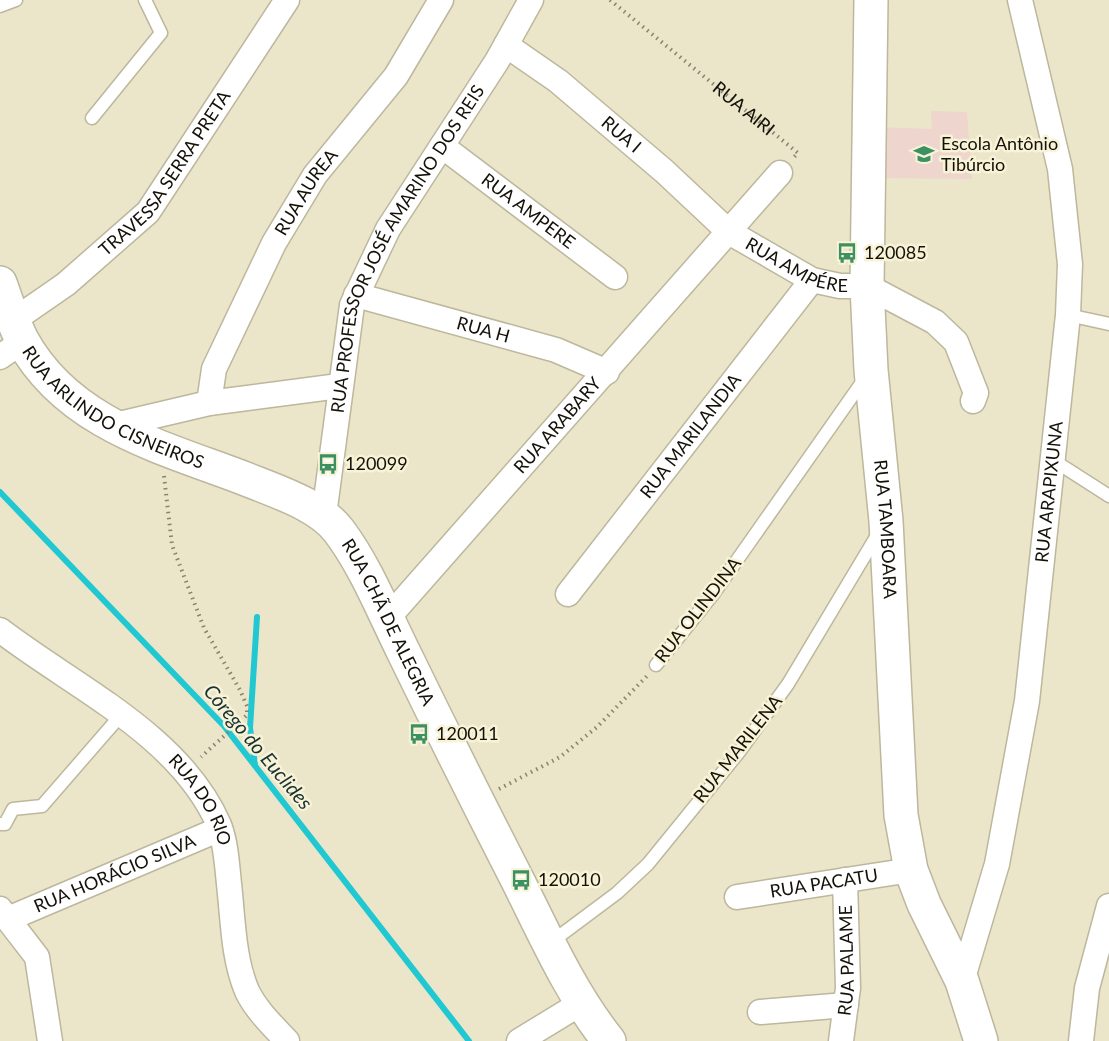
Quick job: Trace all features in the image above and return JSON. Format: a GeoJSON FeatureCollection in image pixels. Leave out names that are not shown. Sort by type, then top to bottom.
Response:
{"type":"FeatureCollection","features":[{"type":"Feature","properties":{"kind":"street","name":"TRAVESSA SERRA PRETA"},"geometry":{"type":"LineString","coordinates":[[12,339],[66,284],[148,212],[287,0]]}},
{"type":"Feature","properties":{"kind":"street","name":"RUA AUREA"},"geometry":{"type":"LineString","coordinates":[[209,403],[214,369],[274,243],[315,175],[396,76],[441,0]]}},
{"type":"Feature","properties":{"kind":"street","name":"RUA PROFESSOR JOSÉ AMARINO DOS REIS"},"geometry":{"type":"LineString","coordinates":[[324,515],[339,386],[352,305],[388,229],[506,45],[531,0]]}},
{"type":"Feature","properties":{"kind":"street","name":"RUA TAMBOARA"},"geometry":{"type":"LineString","coordinates":[[871,0],[867,286],[871,370],[886,521],[896,763],[901,814],[911,870],[924,904],[962,981],[981,1041]]}},
{"type":"Feature","properties":{"kind":"street","name":"RUA ARAPIXUNA"},"geometry":{"type":"LineString","coordinates":[[962,981],[997,864],[1027,701],[1068,315],[1070,264],[1060,169],[1020,0]]}},
{"type":"Feature","properties":{"kind":"street","name":"RUA I"},"geometry":{"type":"LineString","coordinates":[[506,45],[558,81],[664,171],[729,232]]}},
{"type":"Feature","properties":{"kind":"street","name":"RUA AMPERE"},"geometry":{"type":"LineString","coordinates":[[442,146],[615,277]]}},
{"type":"Feature","properties":{"kind":"street"},"geometry":{"type":"LineString","coordinates":[[729,232],[780,173]]}},
{"type":"Feature","properties":{"kind":"street","name":"RUA AMPÉRE"},"geometry":{"type":"LineString","coordinates":[[729,232],[812,280],[840,286],[867,286]]}},
{"type":"Feature","properties":{"kind":"street","name":"RUA ARABARY"},"geometry":{"type":"LineString","coordinates":[[387,619],[729,232]]}},
{"type":"Feature","properties":{"kind":"street","name":"RUA MARILANDIA"},"geometry":{"type":"LineString","coordinates":[[568,594],[812,280]]}},
{"type":"Feature","properties":{"kind":"street","name":"RUA ARLINDO CISNEIROS"},"geometry":{"type":"LineString","coordinates":[[0,283],[12,339],[82,408],[111,426],[160,448],[187,456],[271,489]]}},
{"type":"Feature","properties":{"kind":"street"},"geometry":{"type":"LineString","coordinates":[[867,286],[920,313],[956,342],[976,393],[973,401]]}},
{"type":"Feature","properties":{"kind":"street","name":"RUA H"},"geometry":{"type":"LineString","coordinates":[[356,296],[556,350],[607,372]]}},
{"type":"Feature","properties":{"kind":"street"},"geometry":{"type":"LineString","coordinates":[[111,426],[209,403],[339,386]]}},
{"type":"Feature","properties":{"kind":"street","name":"RUA CHÃ DE ALEGRIA"},"geometry":{"type":"LineString","coordinates":[[271,489],[324,515],[343,539],[387,619],[550,943],[583,1002],[609,1041]]}},
{"type":"Feature","properties":{"kind":"street","name":"RUA DO RIO"},"geometry":{"type":"LineString","coordinates":[[0,630],[141,729],[184,772],[213,813],[220,829],[226,856],[236,952],[248,992],[279,1039]]}},
{"type":"Feature","properties":{"kind":"street","name":"RUA HORÁCIO SILVA"},"geometry":{"type":"LineString","coordinates":[[50,1041],[37,957],[4,914],[220,829]]}},
{"type":"Feature","properties":{"kind":"street","name":"RUA PACATU"},"geometry":{"type":"LineString","coordinates":[[737,897],[911,870]]}},
{"type":"Feature","properties":{"kind":"street","name":"RUA PALAME"},"geometry":{"type":"LineString","coordinates":[[841,1041],[848,988],[845,880]]}},
{"type":"Feature","properties":{"kind":"street"},"geometry":{"type":"LineString","coordinates":[[1081,1041],[1087,988],[1109,906]]}},
{"type":"Feature","properties":{"kind":"street"},"geometry":{"type":"LineString","coordinates":[[519,1041],[583,1002]]}},
{"type":"Feature","properties":{"kind":"street"},"geometry":{"type":"LineString","coordinates":[[760,1012],[846,1005]]}},
{"type":"Feature","properties":{"kind":"lane"},"geometry":{"type":"LineString","coordinates":[[0,6],[16,0]]}},
{"type":"Feature","properties":{"kind":"lane"},"geometry":{"type":"LineString","coordinates":[[92,118],[161,33],[145,0]]}},
{"type":"Feature","properties":{"kind":"lane"},"geometry":{"type":"LineString","coordinates":[[1068,315],[1109,324]]}},
{"type":"Feature","properties":{"kind":"lane","name":"RUA OLINDINA"},"geometry":{"type":"LineString","coordinates":[[656,665],[714,593],[871,370]]}},
{"type":"Feature","properties":{"kind":"lane"},"geometry":{"type":"LineString","coordinates":[[1053,460],[1109,496]]}},
{"type":"Feature","properties":{"kind":"lane","name":"RUA MARILENA"},"geometry":{"type":"LineString","coordinates":[[550,943],[617,893],[648,864],[739,752],[788,684],[886,521]]}},
{"type":"Feature","properties":{"kind":"lane"},"geometry":{"type":"LineString","coordinates":[[0,824],[5,824],[13,809],[42,806],[121,715]]}},
{"type":"Feature","properties":{"kind":"path","name":"RUA AIRI"},"geometry":{"type":"LineString","coordinates":[[610,0],[798,153],[780,173]]}},
{"type":"Feature","properties":{"kind":"path"},"geometry":{"type":"LineString","coordinates":[[160,448],[172,545],[204,628],[247,706],[247,715],[218,741]]}},
{"type":"Feature","properties":{"kind":"path","name":"RUA OLINDINA"},"geometry":{"type":"LineString","coordinates":[[477,800],[560,757],[597,727],[656,665]]}},
{"type":"Feature","properties":{"kind":"shaded area","name":"Escola Antônio Tibúrcio"},"geometry":{"type":"Polygon","coordinates":[[[931,111],[967,112],[972,179],[878,178],[877,127],[932,129],[931,111]]]}},
{"type":"Feature","properties":{"kind":"waterway","name":"Córego do Euclides"},"geometry":{"type":"LineString","coordinates":[[0,492],[224,726],[469,1041]]}},
{"type":"Feature","properties":{"kind":"waterway"},"geometry":{"type":"LineString","coordinates":[[255,765],[250,728],[257,617]]}},
{"type":"Feature","properties":{"kind":"place","name":"Escola Antônio Tibúrcio"},"geometry":{"type":"Point","coordinates":[924,154]}},
{"type":"Feature","properties":{"kind":"place","name":"120085"},"geometry":{"type":"Point","coordinates":[847,253]}},
{"type":"Feature","properties":{"kind":"place","name":"120099"},"geometry":{"type":"Point","coordinates":[328,464]}},
{"type":"Feature","properties":{"kind":"place","name":"120011"},"geometry":{"type":"Point","coordinates":[419,734]}},
{"type":"Feature","properties":{"kind":"place","name":"120010"},"geometry":{"type":"Point","coordinates":[521,880]}}]}
